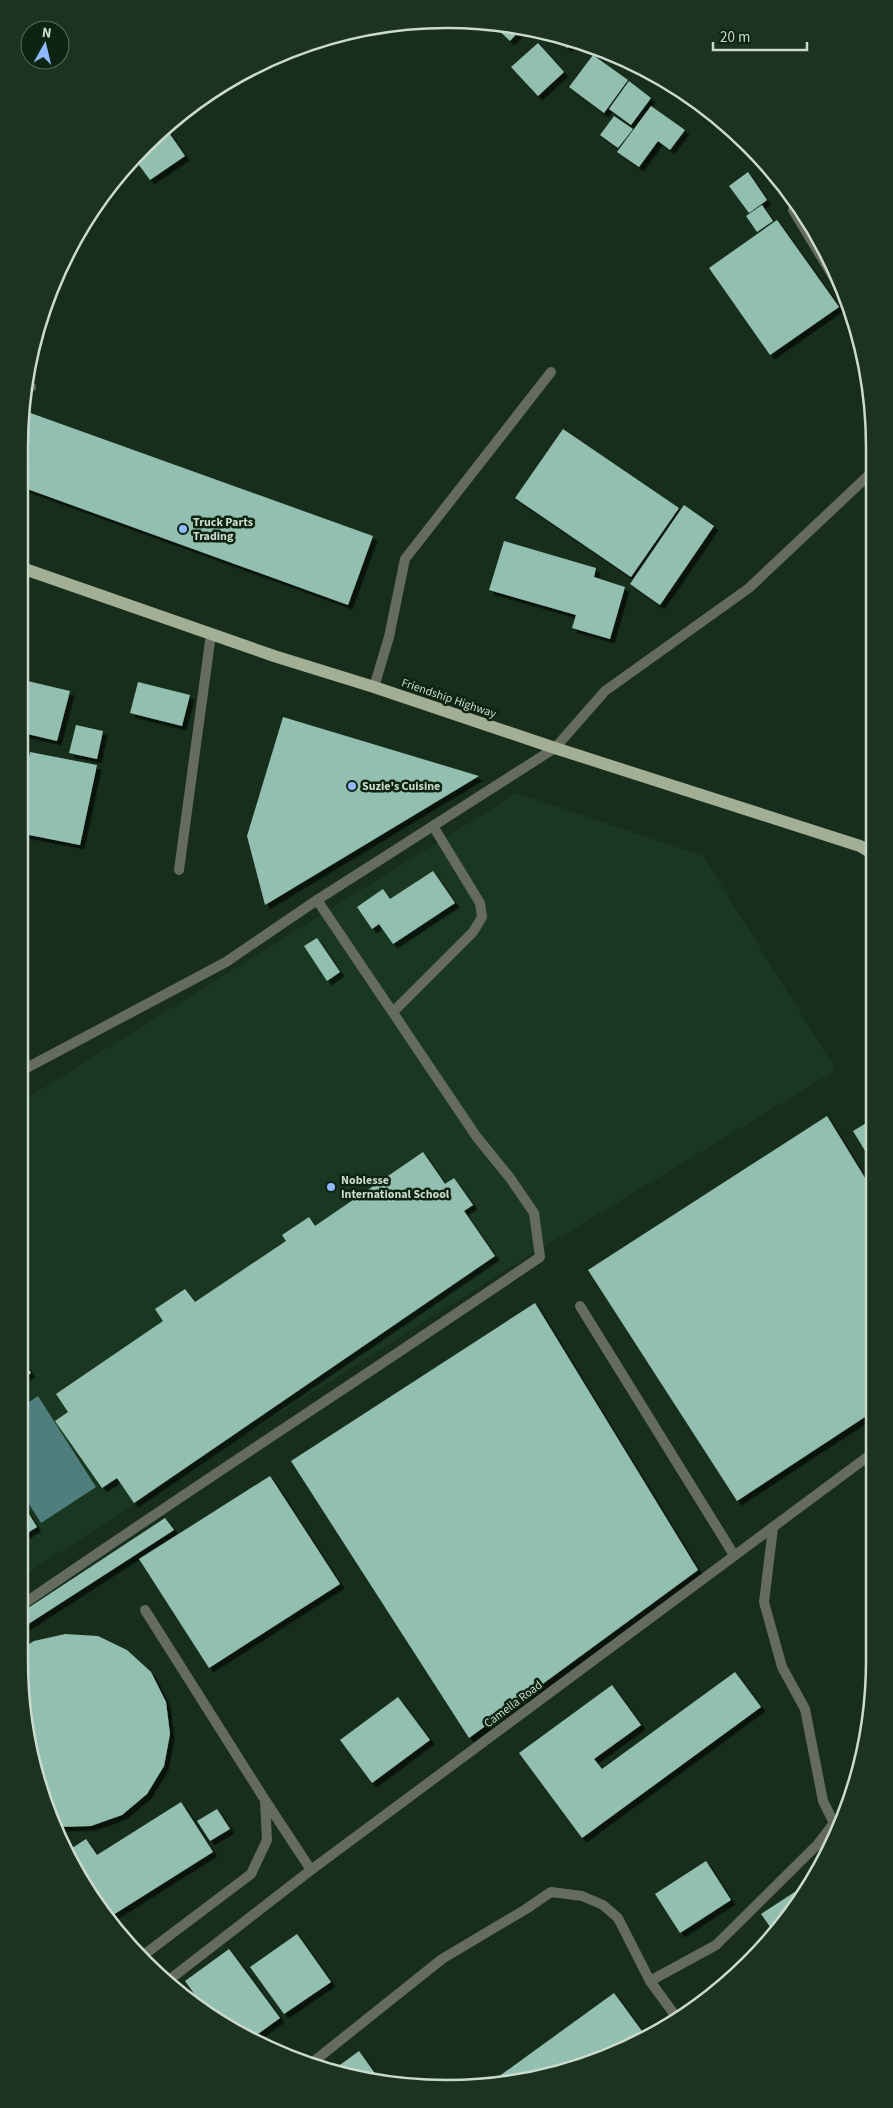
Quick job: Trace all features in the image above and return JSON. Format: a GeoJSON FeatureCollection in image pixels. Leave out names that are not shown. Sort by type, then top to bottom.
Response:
{"type":"FeatureCollection","features":[{"type":"Feature","properties":{"kind":"main road","name":"Friendship Highway"},"geometry":{"type":"LineString","coordinates":[[28,570],[274,656],[374,687],[866,850]]}},
{"type":"Feature","properties":{"kind":"street"},"geometry":{"type":"LineString","coordinates":[[374,687],[388,637],[405,559],[551,372]]}},
{"type":"Feature","properties":{"kind":"street"},"geometry":{"type":"LineString","coordinates":[[28,1067],[226,962],[317,900],[555,748],[605,691],[749,588],[866,478]]}},
{"type":"Feature","properties":{"kind":"street"},"geometry":{"type":"LineString","coordinates":[[179,870],[211,634]]}},
{"type":"Feature","properties":{"kind":"street"},"geometry":{"type":"LineString","coordinates":[[393,1012],[473,932],[482,917],[480,902],[433,826]]}},
{"type":"Feature","properties":{"kind":"street"},"geometry":{"type":"LineString","coordinates":[[28,1601],[167,1505],[366,1375],[540,1257],[534,1213],[510,1178],[476,1136],[317,900]]}},
{"type":"Feature","properties":{"kind":"street"},"geometry":{"type":"LineString","coordinates":[[580,1306],[734,1555]]}},
{"type":"Feature","properties":{"kind":"street","name":"Camella Road"},"geometry":{"type":"LineString","coordinates":[[171,1978],[311,1870],[866,1458]]}},
{"type":"Feature","properties":{"kind":"street"},"geometry":{"type":"LineString","coordinates":[[773,1528],[764,1602],[782,1667],[805,1709],[824,1801],[834,1822]]}},
{"type":"Feature","properties":{"kind":"street"},"geometry":{"type":"LineString","coordinates":[[145,1610],[311,1870]]}},
{"type":"Feature","properties":{"kind":"street"},"geometry":{"type":"LineString","coordinates":[[146,1954],[251,1874],[267,1840],[265,1800]]}},
{"type":"Feature","properties":{"kind":"street"},"geometry":{"type":"LineString","coordinates":[[650,1980],[716,1946],[817,1845],[833,1825]]}},
{"type":"Feature","properties":{"kind":"street"},"geometry":{"type":"LineString","coordinates":[[316,2059],[442,1959],[551,1892],[582,1896],[603,1905],[618,1918],[650,1980],[674,2013]]}},
{"type":"Feature","properties":{"kind":"shaded area","name":"Noblesse International School"},"geometry":{"type":"Polygon","coordinates":[[[517,793],[703,856],[836,1070],[506,1270],[28,1572],[28,1097],[517,793]]]}},
{"type":"Feature","properties":{"kind":"water"},"geometry":{"type":"Polygon","coordinates":[[[38,1396],[96,1487],[41,1523],[28,1502],[28,1403],[38,1396]]]}},
{"type":"Feature","properties":{"kind":"building"},"geometry":{"type":"Polygon","coordinates":[[[499,31],[517,34],[510,41],[499,31]]]}},
{"type":"Feature","properties":{"kind":"building"},"geometry":{"type":"Polygon","coordinates":[[[538,43],[564,72],[538,96],[511,67],[538,43]]]}},
{"type":"Feature","properties":{"kind":"building"},"geometry":{"type":"Polygon","coordinates":[[[593,55],[628,80],[604,113],[569,87],[593,55]]]}},
{"type":"Feature","properties":{"kind":"building"},"geometry":{"type":"Polygon","coordinates":[[[629,81],[651,98],[631,125],[609,109],[629,81]]]}},
{"type":"Feature","properties":{"kind":"building"},"geometry":{"type":"Polygon","coordinates":[[[651,106],[685,130],[670,150],[658,141],[639,167],[617,152],[651,106]]]}},
{"type":"Feature","properties":{"kind":"building"},"geometry":{"type":"Polygon","coordinates":[[[614,116],[633,129],[618,148],[600,135],[614,116]]]}},
{"type":"Feature","properties":{"kind":"building"},"geometry":{"type":"Polygon","coordinates":[[[169,132],[185,156],[150,180],[138,163],[169,132]]]}},
{"type":"Feature","properties":{"kind":"building"},"geometry":{"type":"Polygon","coordinates":[[[748,172],[767,200],[749,213],[729,186],[748,172]]]}},
{"type":"Feature","properties":{"kind":"building"},"geometry":{"type":"Polygon","coordinates":[[[762,205],[773,221],[757,232],[746,216],[762,205]]]}},
{"type":"Feature","properties":{"kind":"building"},"geometry":{"type":"Polygon","coordinates":[[[777,220],[839,307],[770,355],[709,268],[777,220]]]}},
{"type":"Feature","properties":{"kind":"building"},"geometry":{"type":"Polygon","coordinates":[[[29,412],[373,536],[348,605],[28,489],[29,412]]]}},
{"type":"Feature","properties":{"kind":"building"},"geometry":{"type":"Polygon","coordinates":[[[563,429],[679,508],[631,577],[515,498],[563,429]]]}},
{"type":"Feature","properties":{"kind":"building"},"geometry":{"type":"Polygon","coordinates":[[[684,505],[714,526],[660,605],[630,584],[684,505]]]}},
{"type":"Feature","properties":{"kind":"building"},"geometry":{"type":"Polygon","coordinates":[[[504,541],[596,568],[594,577],[625,587],[610,639],[572,628],[576,615],[489,590],[504,541]]]}},
{"type":"Feature","properties":{"kind":"building"},"geometry":{"type":"Polygon","coordinates":[[[28,681],[70,691],[57,741],[28,734],[28,681]]]}},
{"type":"Feature","properties":{"kind":"building"},"geometry":{"type":"Polygon","coordinates":[[[138,682],[190,695],[182,726],[130,713],[138,682]]]}},
{"type":"Feature","properties":{"kind":"building"},"geometry":{"type":"Polygon","coordinates":[[[283,717],[479,776],[265,905],[247,836],[283,717]]]}},
{"type":"Feature","properties":{"kind":"building"},"geometry":{"type":"Polygon","coordinates":[[[76,725],[103,731],[97,759],[69,753],[76,725]]]}},
{"type":"Feature","properties":{"kind":"building"},"geometry":{"type":"Polygon","coordinates":[[[30,752],[97,765],[80,845],[28,835],[28,763],[30,752]]]}},
{"type":"Feature","properties":{"kind":"building"},"geometry":{"type":"Polygon","coordinates":[[[433,871],[455,903],[393,944],[379,924],[372,929],[357,907],[383,889],[390,899],[433,871]]]}},
{"type":"Feature","properties":{"kind":"building"},"geometry":{"type":"Polygon","coordinates":[[[317,938],[340,972],[327,981],[304,946],[317,938]]]}},
{"type":"Feature","properties":{"kind":"building"},"geometry":{"type":"Polygon","coordinates":[[[827,1116],[866,1180],[866,1416],[737,1501],[588,1270],[827,1116]]]}},
{"type":"Feature","properties":{"kind":"building"},"geometry":{"type":"Polygon","coordinates":[[[866,1123],[866,1152],[853,1131],[866,1123]]]}},
{"type":"Feature","properties":{"kind":"building"},"geometry":{"type":"Polygon","coordinates":[[[423,1152],[445,1184],[454,1178],[473,1205],[464,1211],[495,1256],[134,1503],[117,1478],[102,1488],[55,1421],[68,1412],[56,1394],[163,1321],[155,1309],[185,1289],[195,1302],[286,1241],[282,1235],[309,1217],[315,1226],[423,1152]]]}},
{"type":"Feature","properties":{"kind":"building"},"geometry":{"type":"Polygon","coordinates":[[[535,1303],[698,1570],[469,1738],[291,1461],[535,1303]]]}},
{"type":"Feature","properties":{"kind":"building"},"geometry":{"type":"Polygon","coordinates":[[[270,1476],[340,1584],[209,1668],[139,1559],[270,1476]]]}},
{"type":"Feature","properties":{"kind":"building"},"geometry":{"type":"Polygon","coordinates":[[[28,1512],[37,1527],[28,1532],[28,1512]]]}},
{"type":"Feature","properties":{"kind":"building"},"geometry":{"type":"Polygon","coordinates":[[[165,1518],[174,1530],[28,1624],[28,1608],[165,1518]]]}},
{"type":"Feature","properties":{"kind":"building"},"geometry":{"type":"Polygon","coordinates":[[[65,1634],[98,1636],[127,1650],[151,1672],[166,1702],[170,1734],[164,1766],[147,1794],[122,1815],[91,1826],[61,1827],[42,1770],[31,1716],[28,1689],[28,1645],[34,1641],[65,1634]]]}},
{"type":"Feature","properties":{"kind":"building"},"geometry":{"type":"Polygon","coordinates":[[[735,1672],[761,1707],[582,1838],[519,1753],[612,1685],[641,1725],[594,1759],[602,1769],[735,1672]]]}},
{"type":"Feature","properties":{"kind":"building"},"geometry":{"type":"Polygon","coordinates":[[[398,1697],[430,1740],[372,1783],[340,1740],[398,1697]]]}},
{"type":"Feature","properties":{"kind":"building"},"geometry":{"type":"Polygon","coordinates":[[[181,1802],[213,1852],[113,1915],[115,1918],[98,1894],[72,1848],[86,1839],[97,1855],[181,1802]]]}},
{"type":"Feature","properties":{"kind":"building"},"geometry":{"type":"Polygon","coordinates":[[[217,1809],[230,1829],[210,1841],[197,1821],[217,1809]]]}},
{"type":"Feature","properties":{"kind":"building"},"geometry":{"type":"Polygon","coordinates":[[[706,1861],[731,1900],[680,1933],[655,1894],[706,1861]]]}},
{"type":"Feature","properties":{"kind":"building"},"geometry":{"type":"Polygon","coordinates":[[[797,1890],[770,1928],[761,1914],[797,1890]]]}},
{"type":"Feature","properties":{"kind":"building"},"geometry":{"type":"Polygon","coordinates":[[[297,1934],[331,1982],[284,2014],[250,1967],[297,1934]]]}},
{"type":"Feature","properties":{"kind":"building"},"geometry":{"type":"Polygon","coordinates":[[[229,1949],[280,2018],[257,2035],[198,1999],[185,1981],[229,1949]]]}},
{"type":"Feature","properties":{"kind":"building"},"geometry":{"type":"Polygon","coordinates":[[[614,1993],[642,2031],[607,2049],[581,2058],[555,2066],[498,2077],[614,1993]]]}},
{"type":"Feature","properties":{"kind":"building"},"geometry":{"type":"Polygon","coordinates":[[[359,2051],[375,2074],[365,2072],[338,2066],[359,2051]]]}},
{"type":"Feature","properties":{"kind":"place","name":"Truck Parts Trading"},"geometry":{"type":"Point","coordinates":[183,529]}},
{"type":"Feature","properties":{"kind":"place","name":"Suzie's Cuisine"},"geometry":{"type":"Point","coordinates":[352,786]}},
{"type":"Feature","properties":{"kind":"place","name":"Noblesse International School"},"geometry":{"type":"Point","coordinates":[331,1187]}}]}
